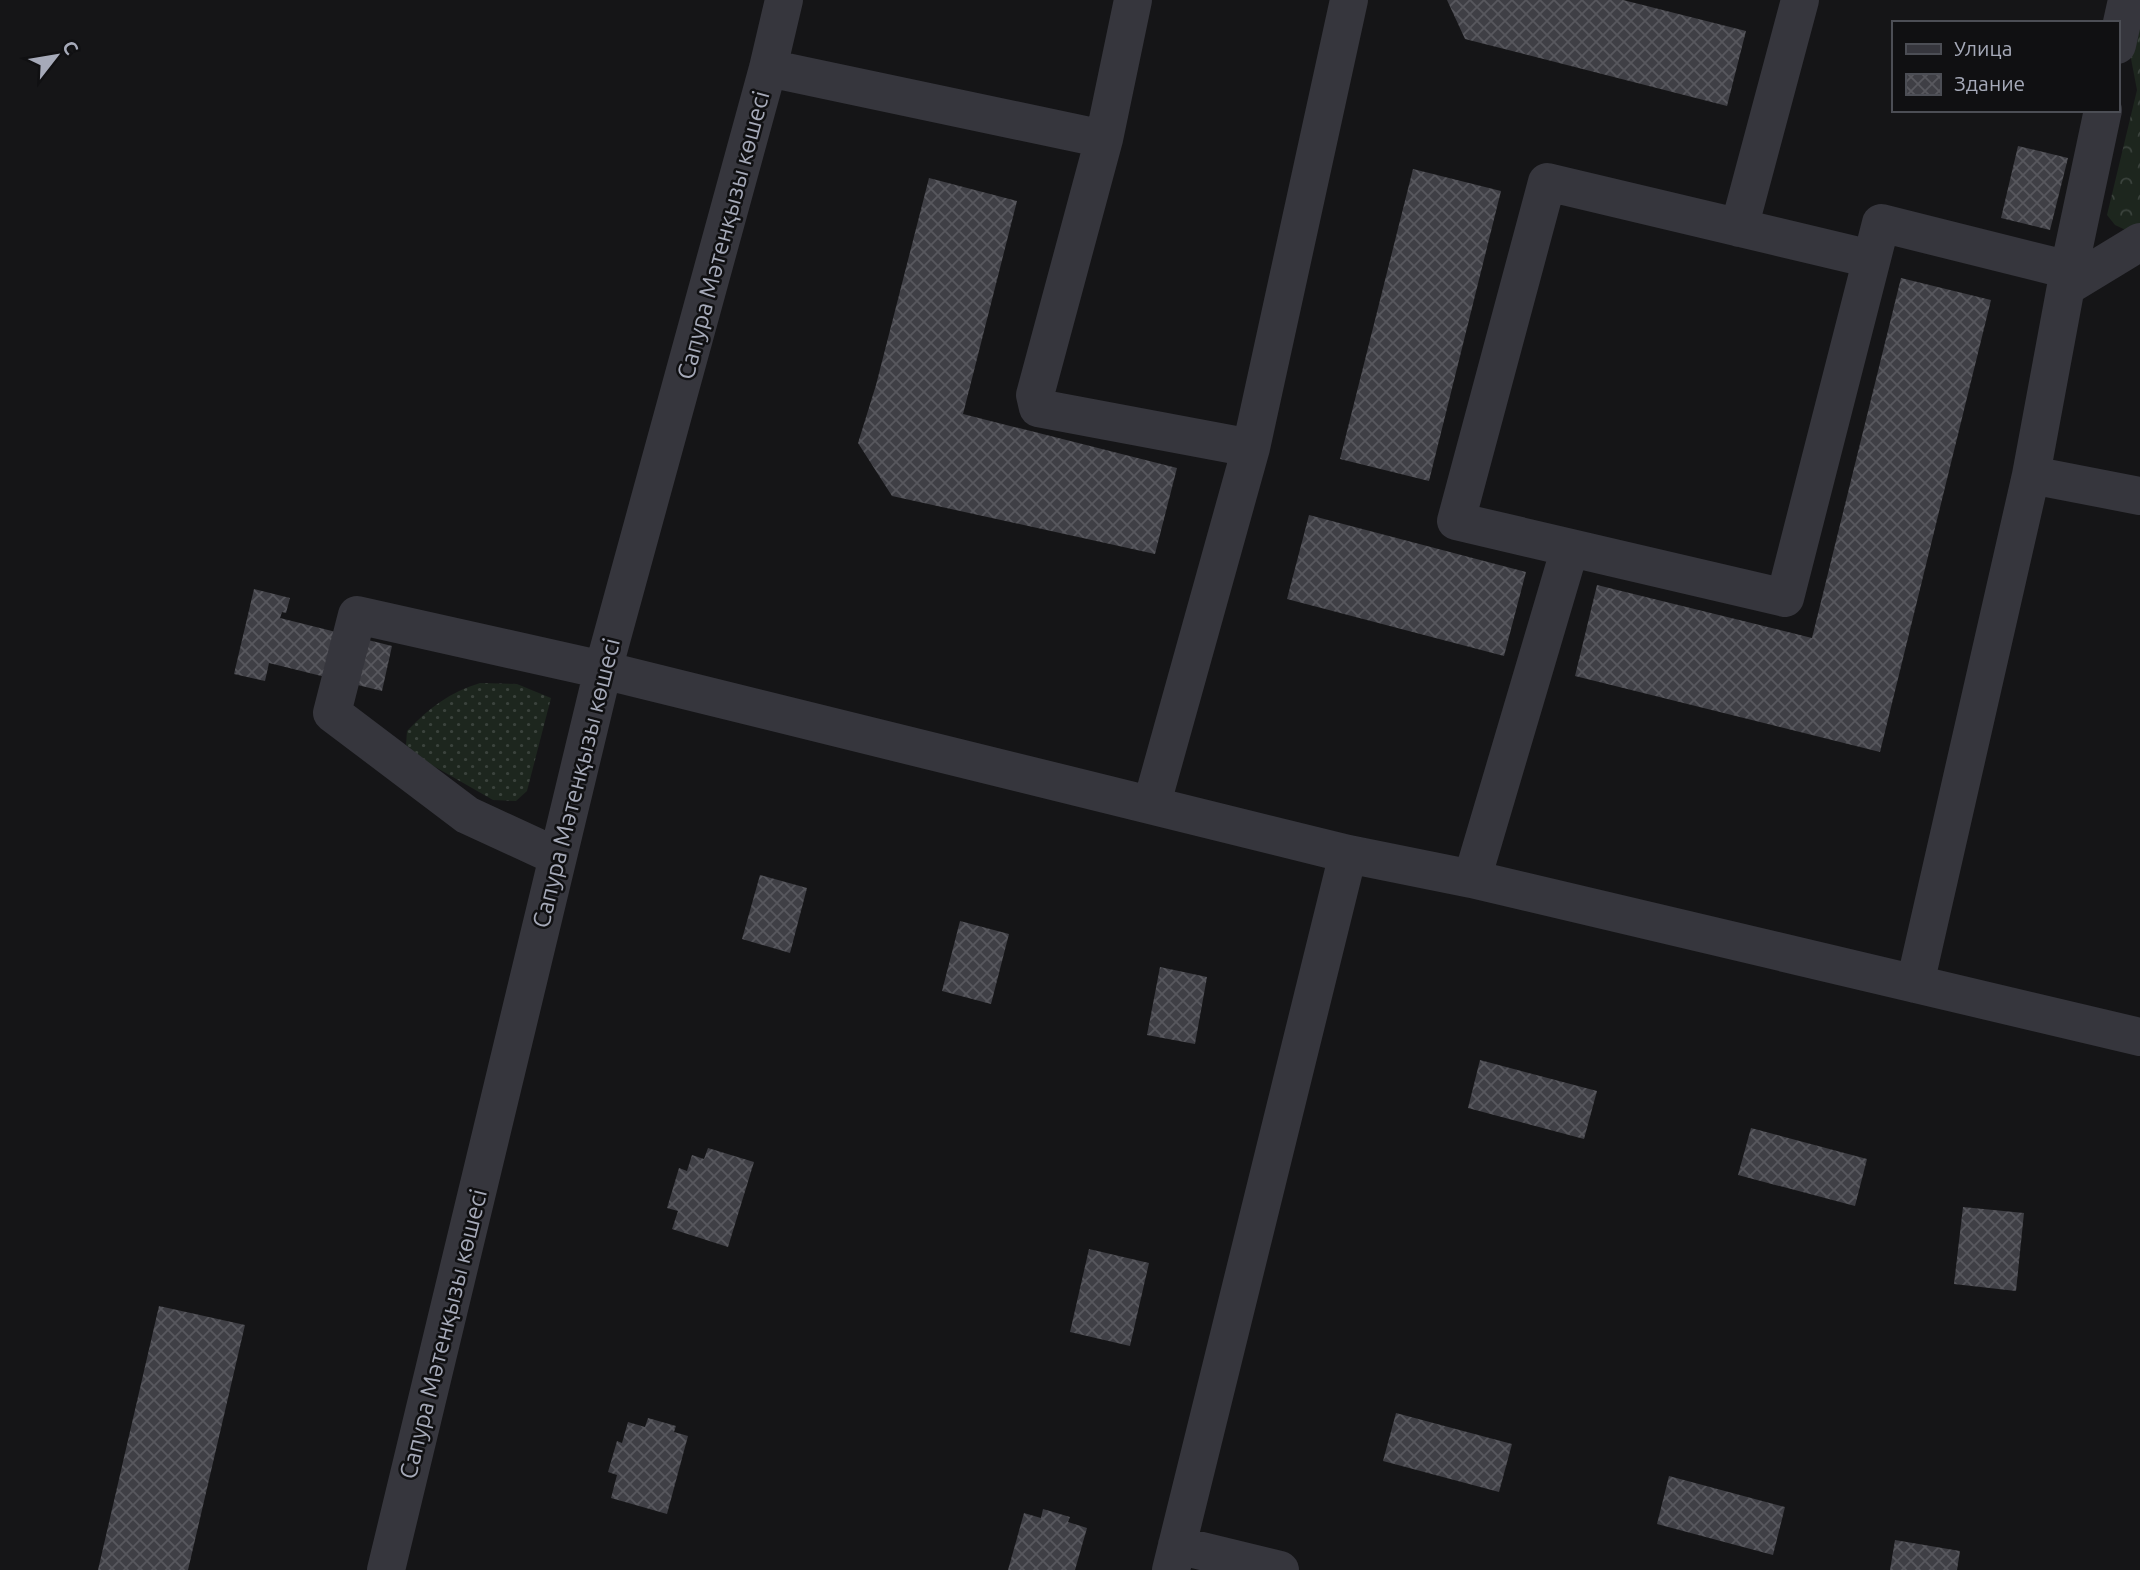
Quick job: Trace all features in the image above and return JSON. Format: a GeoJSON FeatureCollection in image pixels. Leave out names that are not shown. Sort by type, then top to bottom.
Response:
{"type":"FeatureCollection","features":[{"type":"Feature","properties":{"kind":"street","name":"Сапура Мәтенқызы көшесі"},"geometry":{"type":"LineString","coordinates":[[386,1570],[603,670],[768,68],[784,0]]}},
{"type":"Feature","properties":{"kind":"street"},"geometry":{"type":"LineString","coordinates":[[1133,0],[1104,139],[1035,396],[1038,408],[1251,448]]}},
{"type":"Feature","properties":{"kind":"street"},"geometry":{"type":"LineString","coordinates":[[1153,803],[1251,448],[1349,0]]}},
{"type":"Feature","properties":{"kind":"street"},"geometry":{"type":"LineString","coordinates":[[1739,228],[1800,0]]}},
{"type":"Feature","properties":{"kind":"street"},"geometry":{"type":"LineString","coordinates":[[2119,36],[2127,0]]}},
{"type":"Feature","properties":{"kind":"street"},"geometry":{"type":"LineString","coordinates":[[768,68],[1104,139]]}},
{"type":"Feature","properties":{"kind":"street"},"geometry":{"type":"LineString","coordinates":[[1915,984],[2031,475],[2067,279],[2103,112]]}},
{"type":"Feature","properties":{"kind":"street"},"geometry":{"type":"LineString","coordinates":[[1871,259],[1547,182],[1456,521],[1785,598],[1881,223],[2067,279],[2140,242]]}},
{"type":"Feature","properties":{"kind":"street"},"geometry":{"type":"LineString","coordinates":[[2031,475],[2140,496]]}},
{"type":"Feature","properties":{"kind":"street"},"geometry":{"type":"LineString","coordinates":[[1472,879],[1570,548]]}},
{"type":"Feature","properties":{"kind":"street"},"geometry":{"type":"LineString","coordinates":[[558,857],[467,815],[332,713],[358,615],[603,670],[1153,803],[1348,854],[1472,879],[2140,1037]]}},
{"type":"Feature","properties":{"kind":"street"},"geometry":{"type":"LineString","coordinates":[[1280,1570],[1174,1557],[1348,854]]}},
{"type":"Feature","properties":{"kind":"green space"},"geometry":{"type":"Polygon","coordinates":[[[2140,0],[2140,226],[2130,232],[2115,225],[2107,215],[2137,90],[2127,38],[2140,0]]]}},
{"type":"Feature","properties":{"kind":"green space"},"geometry":{"type":"Polygon","coordinates":[[[480,683],[517,684],[551,698],[527,791],[516,801],[493,800],[423,760],[406,745],[407,731],[423,715],[450,696],[480,683]]]}},
{"type":"Feature","properties":{"kind":"building"},"geometry":{"type":"Polygon","coordinates":[[[1447,0],[1623,0],[1746,31],[1727,106],[1465,39],[1447,0]]]}},
{"type":"Feature","properties":{"kind":"building"},"geometry":{"type":"Polygon","coordinates":[[[2018,146],[2068,158],[2050,230],[2001,218],[2018,146]]]}},
{"type":"Feature","properties":{"kind":"building"},"geometry":{"type":"Polygon","coordinates":[[[1413,169],[1501,191],[1429,481],[1340,459],[1413,169]]]}},
{"type":"Feature","properties":{"kind":"building"},"geometry":{"type":"Polygon","coordinates":[[[929,178],[1017,201],[963,414],[1177,468],[1155,554],[892,496],[858,443],[876,385],[929,178]]]}},
{"type":"Feature","properties":{"kind":"building"},"geometry":{"type":"Polygon","coordinates":[[[1901,278],[1991,300],[1880,752],[1575,676],[1597,585],[1812,638],[1901,278]]]}},
{"type":"Feature","properties":{"kind":"building"},"geometry":{"type":"Polygon","coordinates":[[[1309,515],[1526,572],[1504,656],[1287,599],[1309,515]]]}},
{"type":"Feature","properties":{"kind":"building"},"geometry":{"type":"Polygon","coordinates":[[[254,589],[290,598],[286,613],[282,612],[280,618],[392,646],[382,691],[269,663],[265,681],[234,674],[254,589]]]}},
{"type":"Feature","properties":{"kind":"building"},"geometry":{"type":"Polygon","coordinates":[[[760,875],[807,888],[790,953],[742,939],[760,875]]]}},
{"type":"Feature","properties":{"kind":"building"},"geometry":{"type":"Polygon","coordinates":[[[960,921],[1009,934],[991,1004],[942,991],[960,921]]]}},
{"type":"Feature","properties":{"kind":"building"},"geometry":{"type":"Polygon","coordinates":[[[1160,967],[1207,977],[1195,1044],[1147,1035],[1160,967]]]}},
{"type":"Feature","properties":{"kind":"building"},"geometry":{"type":"Polygon","coordinates":[[[1480,1060],[1597,1091],[1584,1139],[1468,1108],[1480,1060]]]}},
{"type":"Feature","properties":{"kind":"building"},"geometry":{"type":"Polygon","coordinates":[[[1751,1128],[1867,1159],[1855,1206],[1738,1175],[1751,1128]]]}},
{"type":"Feature","properties":{"kind":"building"},"geometry":{"type":"Polygon","coordinates":[[[708,1148],[754,1162],[728,1247],[672,1229],[678,1211],[667,1208],[679,1168],[687,1171],[692,1155],[704,1159],[708,1148]]]}},
{"type":"Feature","properties":{"kind":"building"},"geometry":{"type":"Polygon","coordinates":[[[1963,1207],[2024,1213],[2016,1291],[1954,1284],[1963,1207]]]}},
{"type":"Feature","properties":{"kind":"building"},"geometry":{"type":"Polygon","coordinates":[[[1089,1249],[1149,1263],[1130,1346],[1070,1332],[1089,1249]]]}},
{"type":"Feature","properties":{"kind":"building"},"geometry":{"type":"Polygon","coordinates":[[[159,1306],[245,1325],[188,1570],[98,1570],[159,1306]]]}},
{"type":"Feature","properties":{"kind":"building"},"geometry":{"type":"Polygon","coordinates":[[[1396,1413],[1512,1444],[1499,1492],[1383,1461],[1396,1413]]]}},
{"type":"Feature","properties":{"kind":"building"},"geometry":{"type":"Polygon","coordinates":[[[648,1418],[676,1426],[674,1432],[688,1436],[667,1514],[611,1498],[617,1475],[608,1472],[617,1441],[622,1443],[628,1422],[645,1427],[648,1418]]]}},
{"type":"Feature","properties":{"kind":"building"},"geometry":{"type":"Polygon","coordinates":[[[1669,1476],[1785,1507],[1773,1555],[1657,1524],[1669,1476]]]}},
{"type":"Feature","properties":{"kind":"building"},"geometry":{"type":"Polygon","coordinates":[[[1043,1509],[1070,1517],[1068,1522],[1087,1528],[1075,1570],[1008,1570],[1024,1513],[1041,1518],[1043,1509]]]}},
{"type":"Feature","properties":{"kind":"building"},"geometry":{"type":"Polygon","coordinates":[[[1895,1540],[1960,1551],[1957,1570],[1890,1570],[1895,1540]]]}}]}
